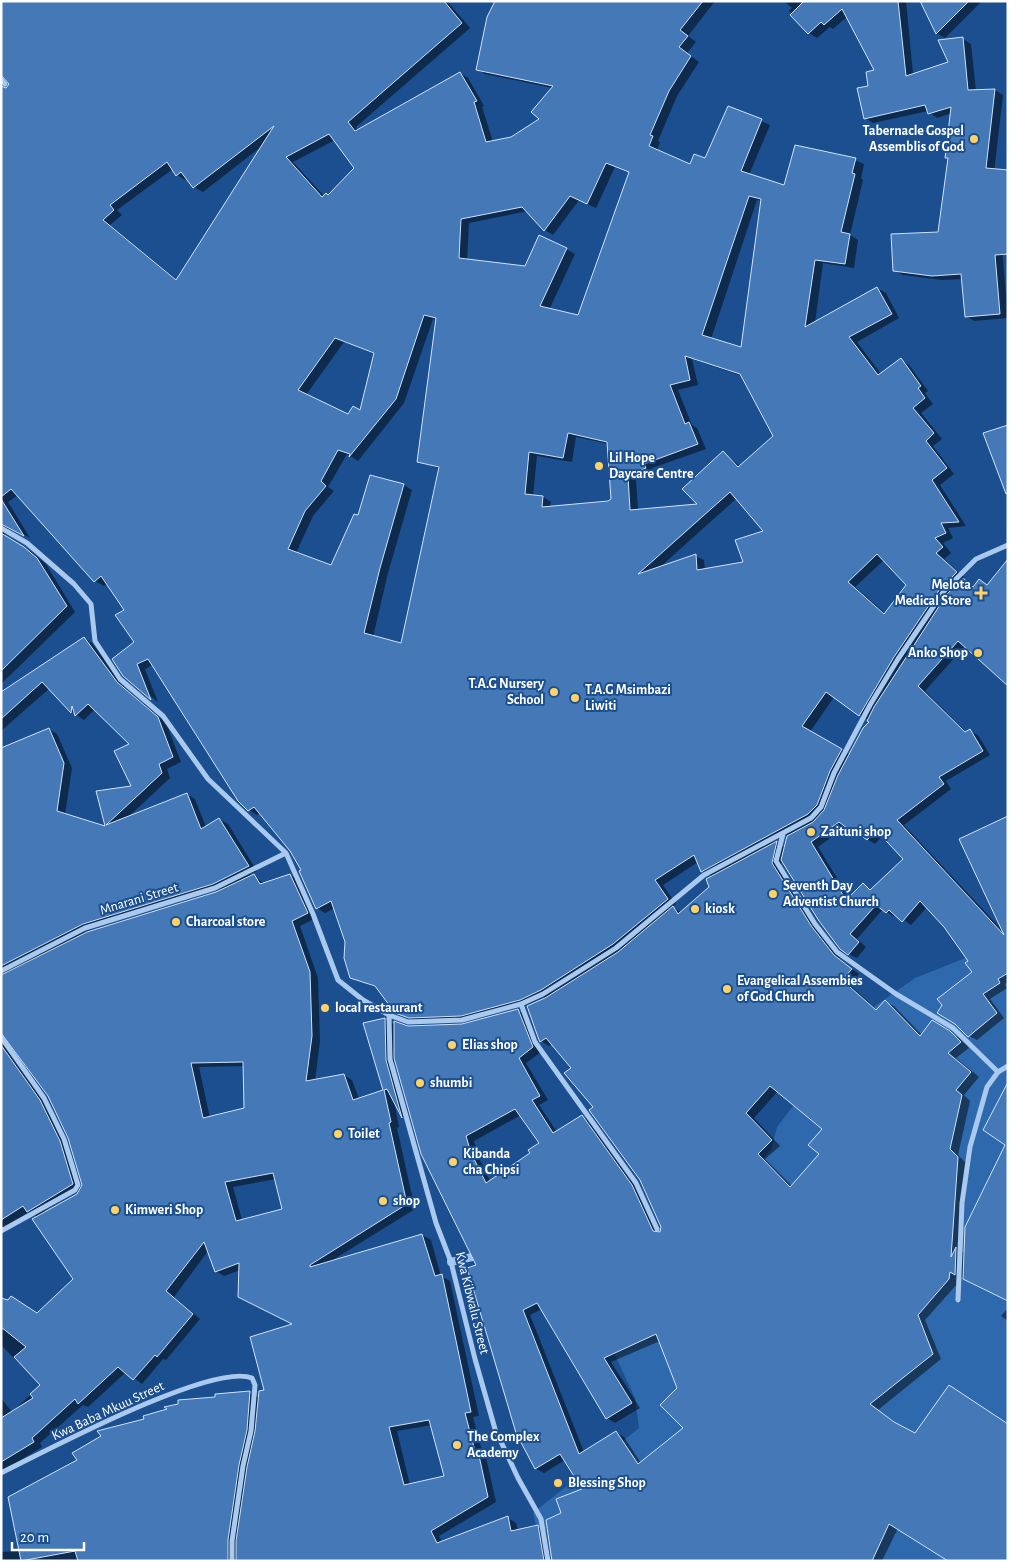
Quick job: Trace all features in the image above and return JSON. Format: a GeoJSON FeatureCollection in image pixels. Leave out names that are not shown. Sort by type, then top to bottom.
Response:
{"type":"FeatureCollection","features":[{"type":"Feature","properties":{"kind":"street"},"geometry":{"type":"LineString","coordinates":[[1,528],[27,543],[74,584],[90,604],[95,641],[120,679],[163,716],[208,779],[286,853],[313,914],[338,980],[363,1000],[389,1015],[408,1022],[462,1020],[521,1004],[543,994],[598,961],[704,875],[811,818],[821,807],[834,773],[870,705],[898,659],[944,591],[976,559],[1008,545]]}},
{"type":"Feature","properties":{"kind":"street"},"geometry":{"type":"LineString","coordinates":[[783,834],[776,860],[815,924],[837,952],[896,994],[952,1028],[998,1072]]}},
{"type":"Feature","properties":{"kind":"street","name":"Mnarani Street"},"geometry":{"type":"LineString","coordinates":[[1,971],[85,928],[215,888],[286,853]]}},
{"type":"Feature","properties":{"kind":"street"},"geometry":{"type":"LineString","coordinates":[[521,1004],[535,1042],[636,1183],[657,1229]]}},
{"type":"Feature","properties":{"kind":"street","name":"Kwa Kibwalu Street"},"geometry":{"type":"LineString","coordinates":[[389,1015],[390,1059],[436,1223],[451,1262],[475,1359],[495,1429],[518,1478],[541,1519],[548,1561]]}},
{"type":"Feature","properties":{"kind":"street"},"geometry":{"type":"LineString","coordinates":[[1,1037],[44,1098],[64,1139],[78,1186],[75,1190],[29,1217],[1,1231]]}},
{"type":"Feature","properties":{"kind":"street"},"geometry":{"type":"LineString","coordinates":[[958,1300],[962,1203],[970,1147],[987,1087],[998,1072],[1008,1066]]}},
{"type":"Feature","properties":{"kind":"street","name":"Kwa Baba Mkuu Street"},"geometry":{"type":"LineString","coordinates":[[1,1473],[158,1398],[228,1376],[252,1378],[255,1385],[251,1430],[243,1466],[233,1533],[232,1561]]}},
{"type":"Feature","properties":{"kind":"shaded area"},"geometry":{"type":"Polygon","coordinates":[[[1008,928],[1008,1561],[544,1561],[533,1513],[639,1428],[635,1398],[598,1319],[638,1238],[670,1226],[747,1175],[771,1150],[777,1127],[836,1050],[875,1006],[915,978],[963,959],[1008,928]]]}},
{"type":"Feature","properties":{"kind":"building"},"geometry":{"type":"Polygon","coordinates":[[[1,1],[444,1],[462,23],[348,122],[355,131],[460,72],[477,101],[474,102],[486,142],[511,137],[539,119],[531,112],[553,86],[476,70],[487,17],[495,1],[703,1],[680,30],[688,36],[679,47],[691,56],[669,91],[650,135],[653,136],[649,146],[690,164],[694,154],[705,158],[728,106],[762,119],[741,171],[784,185],[795,145],[856,158],[852,173],[855,174],[841,232],[850,234],[845,264],[815,260],[805,327],[877,287],[892,314],[849,337],[878,375],[901,358],[921,386],[918,388],[925,398],[913,408],[934,433],[926,441],[947,468],[932,480],[959,522],[941,523],[946,533],[935,538],[943,547],[936,553],[957,572],[940,589],[894,657],[859,716],[826,692],[802,726],[842,749],[830,771],[817,805],[808,814],[701,872],[694,855],[655,880],[668,899],[613,944],[541,990],[520,1000],[461,1016],[409,1018],[395,1013],[375,986],[350,978],[344,958],[345,942],[331,901],[316,909],[299,871],[301,870],[290,851],[254,807],[248,811],[238,801],[148,659],[137,664],[151,700],[123,676],[112,659],[134,642],[115,615],[124,610],[101,576],[94,582],[11,489],[1,497],[1,86],[6,88],[9,84],[1,75],[1,1]],[[274,126],[193,188],[181,172],[176,176],[167,162],[110,205],[114,210],[103,220],[176,280],[274,126]],[[329,134],[286,157],[322,197],[326,193],[328,195],[354,168],[329,134]],[[606,163],[587,204],[570,196],[544,231],[522,207],[461,219],[459,258],[525,266],[539,235],[567,248],[540,306],[578,315],[629,172],[606,163]],[[749,196],[702,335],[741,347],[761,199],[749,196]],[[424,315],[396,399],[349,457],[350,454],[338,450],[321,481],[326,486],[305,511],[288,549],[331,565],[354,514],[358,515],[370,475],[404,484],[364,633],[401,643],[439,467],[417,462],[436,318],[424,315]],[[335,338],[298,390],[348,414],[353,406],[360,410],[374,353],[335,338]],[[685,356],[690,380],[670,385],[685,424],[689,422],[698,444],[644,464],[646,468],[628,476],[630,510],[697,504],[682,489],[723,451],[738,467],[773,436],[740,374],[685,356]],[[568,433],[563,458],[529,452],[525,494],[543,496],[542,507],[608,501],[611,499],[607,442],[568,433]],[[730,492],[638,574],[696,554],[697,570],[743,562],[735,540],[763,531],[730,492]],[[877,554],[848,582],[884,614],[906,585],[877,554]]]}},
{"type":"Feature","properties":{"kind":"building"},"geometry":{"type":"Polygon","coordinates":[[[804,1],[898,1],[906,76],[948,62],[938,40],[963,37],[968,90],[995,89],[986,168],[1008,170],[1008,254],[995,255],[1000,314],[965,317],[961,274],[932,276],[893,271],[891,234],[938,232],[948,158],[945,158],[951,107],[928,114],[925,105],[864,119],[857,88],[868,86],[866,72],[874,70],[842,9],[824,25],[821,22],[808,34],[790,15],[804,1]]]}},
{"type":"Feature","properties":{"kind":"building"},"geometry":{"type":"Polygon","coordinates":[[[920,1],[969,1],[936,34],[920,1]]]}},
{"type":"Feature","properties":{"kind":"building"},"geometry":{"type":"Polygon","coordinates":[[[1008,425],[1008,493],[1006,494],[983,433],[1008,425]]]}},
{"type":"Feature","properties":{"kind":"building"},"geometry":{"type":"Polygon","coordinates":[[[1,499],[24,536],[1,524],[1,499]]]}},
{"type":"Feature","properties":{"kind":"building"},"geometry":{"type":"Polygon","coordinates":[[[1,533],[24,547],[37,558],[67,606],[1,671],[1,533]]]}},
{"type":"Feature","properties":{"kind":"building"},"geometry":{"type":"Polygon","coordinates":[[[1008,559],[1008,686],[958,641],[918,686],[965,732],[970,729],[983,751],[939,777],[944,784],[897,820],[1004,935],[959,839],[1008,816],[1008,973],[998,979],[1000,983],[983,994],[997,1013],[968,1037],[955,1024],[937,1013],[942,1005],[937,999],[972,972],[965,963],[968,961],[944,927],[920,901],[902,922],[889,910],[886,913],[876,905],[850,934],[859,942],[848,955],[840,949],[819,921],[781,860],[787,836],[813,822],[824,810],[838,775],[863,728],[869,722],[867,721],[874,707],[947,594],[963,578],[973,587],[979,579],[987,585],[1008,559]],[[839,822],[811,842],[846,900],[863,883],[870,890],[903,859],[876,830],[867,840],[858,833],[856,835],[839,822]]]}},
{"type":"Feature","properties":{"kind":"building"},"geometry":{"type":"Polygon","coordinates":[[[84,637],[117,682],[158,717],[173,757],[159,764],[162,773],[106,825],[187,793],[201,829],[219,818],[249,866],[213,884],[83,924],[1,966],[1,748],[49,728],[64,763],[57,811],[105,826],[96,791],[131,786],[114,751],[129,744],[88,704],[75,716],[72,706],[71,713],[42,682],[1,719],[1,692],[84,637]]]}},
{"type":"Feature","properties":{"kind":"building"},"geometry":{"type":"Polygon","coordinates":[[[777,841],[772,863],[812,927],[834,955],[852,969],[842,980],[876,1010],[885,1000],[920,1036],[932,1020],[950,1031],[961,1042],[948,1053],[971,1072],[956,1090],[962,1095],[950,1149],[958,1157],[951,1257],[956,1247],[955,1275],[950,1272],[949,1279],[918,1315],[933,1354],[870,1404],[894,1422],[915,1433],[949,1385],[1008,1424],[1008,1561],[948,1561],[889,1524],[872,1561],[552,1561],[546,1520],[561,1513],[556,1499],[582,1489],[560,1454],[535,1469],[516,1433],[467,1268],[476,1265],[421,1154],[394,1058],[394,1021],[408,1026],[462,1024],[518,1009],[533,1047],[519,1058],[540,1096],[532,1100],[553,1133],[582,1115],[632,1185],[653,1231],[660,1232],[661,1227],[640,1180],[589,1110],[593,1107],[564,1073],[571,1068],[546,1038],[540,1042],[527,1006],[545,998],[618,952],[673,906],[678,914],[709,887],[706,879],[777,841]],[[770,1086],[746,1113],[772,1140],[758,1154],[790,1187],[819,1154],[808,1145],[822,1129],[770,1086]],[[515,1109],[466,1136],[471,1153],[486,1183],[530,1153],[528,1150],[539,1143],[515,1109]],[[537,1303],[523,1310],[579,1454],[616,1431],[638,1464],[683,1428],[660,1405],[677,1388],[656,1334],[604,1358],[632,1403],[606,1419],[537,1303]]]}},
{"type":"Feature","properties":{"kind":"building"},"geometry":{"type":"Polygon","coordinates":[[[254,874],[260,884],[290,874],[308,913],[292,921],[310,972],[312,1036],[306,1081],[344,1074],[353,1100],[383,1090],[363,1023],[385,1018],[386,1060],[402,1118],[387,1089],[384,1090],[391,1122],[389,1123],[407,1204],[310,1265],[310,1267],[422,1234],[435,1276],[442,1274],[471,1412],[465,1413],[475,1451],[478,1451],[488,1497],[431,1531],[437,1543],[508,1516],[511,1531],[538,1525],[544,1561],[236,1561],[236,1541],[247,1467],[255,1431],[259,1391],[264,1390],[250,1337],[292,1324],[238,1297],[239,1263],[215,1272],[204,1242],[166,1291],[193,1314],[157,1357],[155,1355],[133,1380],[118,1367],[78,1404],[75,1399],[32,1438],[34,1442],[1,1462],[1,1418],[33,1398],[30,1394],[40,1385],[14,1357],[26,1347],[1,1327],[1,1298],[8,1300],[11,1296],[37,1313],[73,1279],[32,1219],[77,1194],[82,1185],[68,1138],[48,1096],[1,1033],[1,975],[87,932],[216,892],[254,874]],[[243,1062],[191,1063],[203,1118],[244,1108],[243,1062]],[[273,1173],[225,1182],[236,1221],[282,1209],[273,1173]],[[429,1420],[389,1427],[404,1485],[444,1476],[429,1420]]]}},
{"type":"Feature","properties":{"kind":"building"},"geometry":{"type":"Polygon","coordinates":[[[1,1045],[40,1100],[60,1141],[73,1184],[27,1212],[23,1206],[1,1220],[1,1045]]]}},
{"type":"Feature","properties":{"kind":"building"},"geometry":{"type":"Polygon","coordinates":[[[1008,1082],[1008,1301],[963,1279],[965,1227],[1005,1145],[983,1130],[1008,1082]]]}},
{"type":"Feature","properties":{"kind":"building"},"geometry":{"type":"Polygon","coordinates":[[[250,1391],[247,1430],[239,1465],[228,1540],[228,1561],[78,1561],[75,1551],[21,1561],[8,1497],[77,1460],[72,1453],[101,1436],[97,1431],[144,1419],[143,1416],[167,1409],[164,1407],[178,1404],[178,1400],[215,1397],[215,1394],[250,1391]]]}},
{"type":"Feature","properties":{"kind":"waterway"},"geometry":{"type":"LineString","coordinates":[[451,1262],[480,1255]]}},
{"type":"Feature","properties":{"kind":"place","name":"Tabernacle Gospel Assemblis of God"},"geometry":{"type":"Point","coordinates":[974,139]}},
{"type":"Feature","properties":{"kind":"place","name":"Lil Hope Daycare Centre"},"geometry":{"type":"Point","coordinates":[599,466]}},
{"type":"Feature","properties":{"kind":"place","name":"Melota Medical Store"},"geometry":{"type":"Point","coordinates":[981,593]}},
{"type":"Feature","properties":{"kind":"place","name":"Anko Shop"},"geometry":{"type":"Point","coordinates":[978,653]}},
{"type":"Feature","properties":{"kind":"place","name":"T.A.G Nursery School"},"geometry":{"type":"Point","coordinates":[554,692]}},
{"type":"Feature","properties":{"kind":"place","name":"T.A.G Msimbazi Liwiti"},"geometry":{"type":"Point","coordinates":[575,698]}},
{"type":"Feature","properties":{"kind":"place","name":"Zaituni shop"},"geometry":{"type":"Point","coordinates":[811,832]}},
{"type":"Feature","properties":{"kind":"place","name":"Seventh Day Adventist Church"},"geometry":{"type":"Point","coordinates":[773,894]}},
{"type":"Feature","properties":{"kind":"place","name":"kiosk"},"geometry":{"type":"Point","coordinates":[695,909]}},
{"type":"Feature","properties":{"kind":"place","name":"Charcoal store"},"geometry":{"type":"Point","coordinates":[176,922]}},
{"type":"Feature","properties":{"kind":"place","name":"Evangelical Assembies of God Church"},"geometry":{"type":"Point","coordinates":[727,989]}},
{"type":"Feature","properties":{"kind":"place","name":"local restaurant"},"geometry":{"type":"Point","coordinates":[325,1008]}},
{"type":"Feature","properties":{"kind":"place","name":"Elias shop"},"geometry":{"type":"Point","coordinates":[452,1045]}},
{"type":"Feature","properties":{"kind":"place","name":"shumbi"},"geometry":{"type":"Point","coordinates":[420,1083]}},
{"type":"Feature","properties":{"kind":"place","name":"Toilet"},"geometry":{"type":"Point","coordinates":[338,1134]}},
{"type":"Feature","properties":{"kind":"place","name":"Kibanda cha Chipsi"},"geometry":{"type":"Point","coordinates":[453,1162]}},
{"type":"Feature","properties":{"kind":"place","name":"shop"},"geometry":{"type":"Point","coordinates":[383,1201]}},
{"type":"Feature","properties":{"kind":"place","name":"Kimweri Shop"},"geometry":{"type":"Point","coordinates":[115,1210]}},
{"type":"Feature","properties":{"kind":"place","name":"The Complex Academy"},"geometry":{"type":"Point","coordinates":[457,1445]}},
{"type":"Feature","properties":{"kind":"place","name":"Blessing Shop"},"geometry":{"type":"Point","coordinates":[558,1483]}}]}
